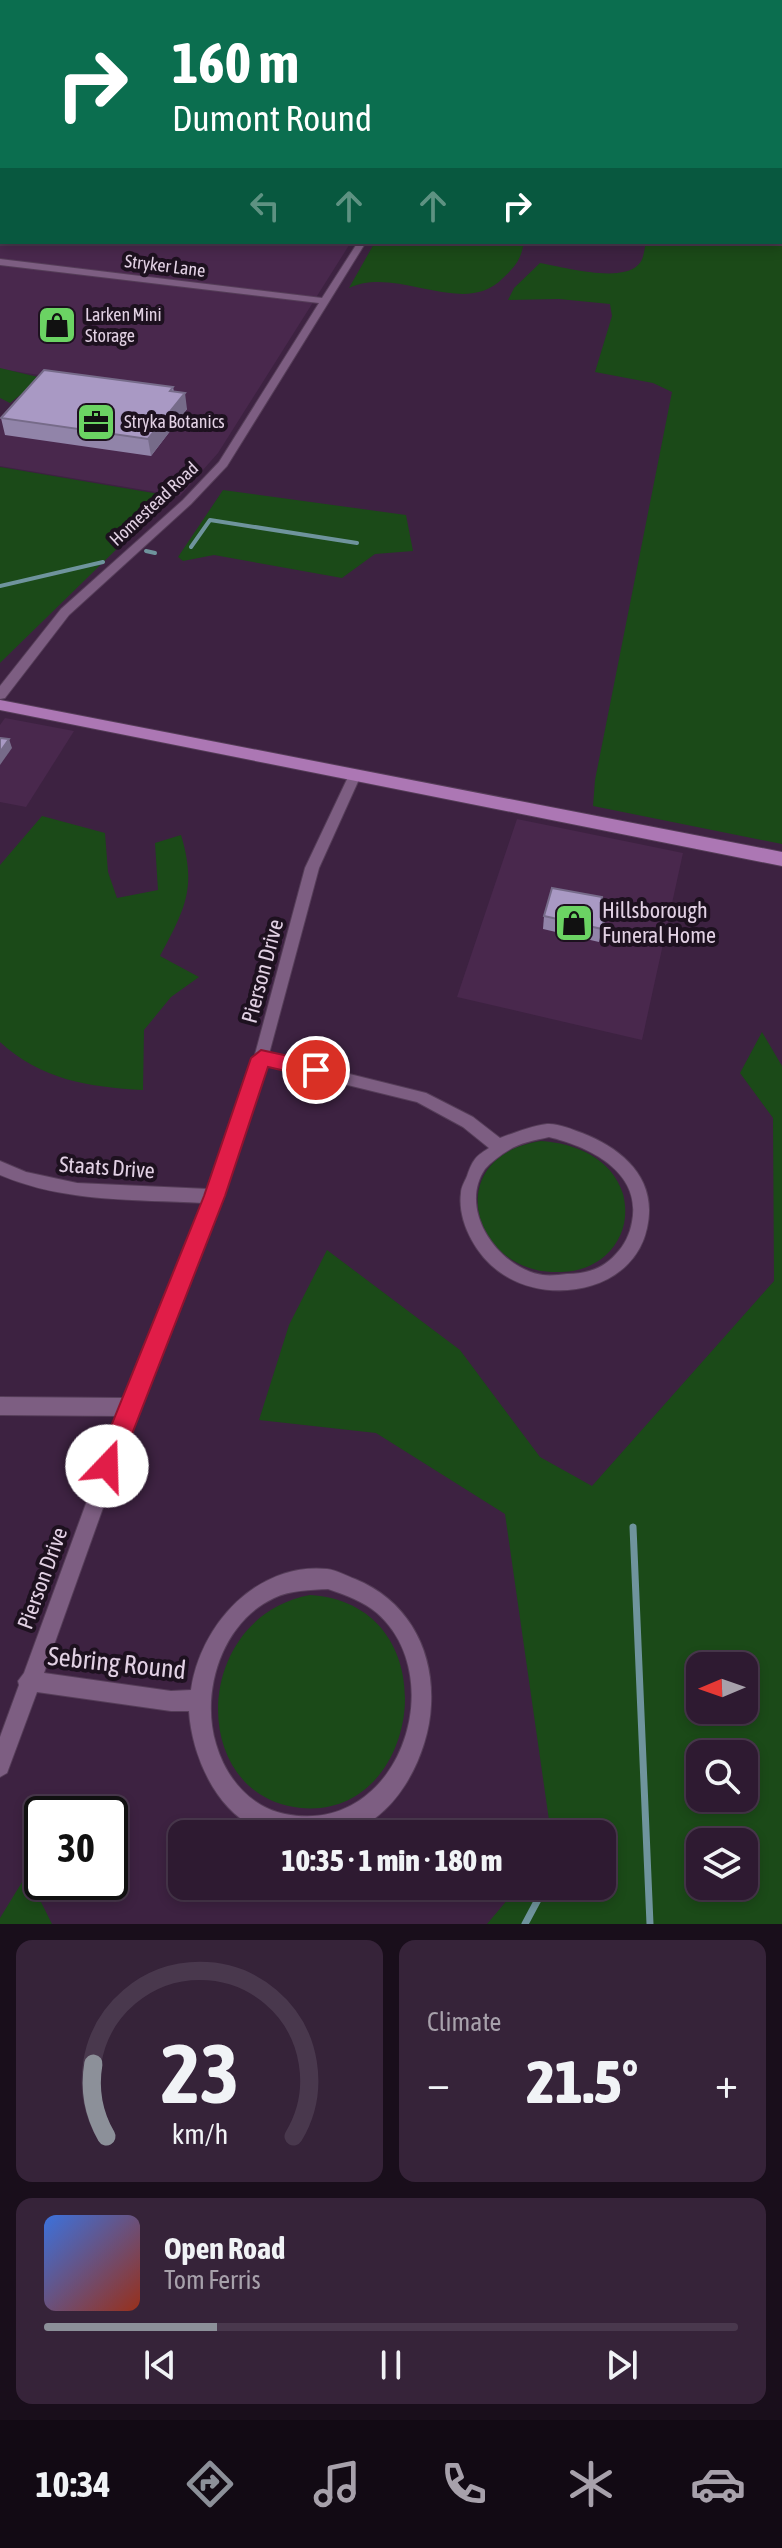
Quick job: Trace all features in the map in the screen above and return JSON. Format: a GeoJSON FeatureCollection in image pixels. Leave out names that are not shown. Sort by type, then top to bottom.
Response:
{"type":"FeatureCollection","features":[{"type":"Feature","properties":{"kind":"main road"},"geometry":{"type":"LineString","coordinates":[[0,705],[782,859]]}},
{"type":"Feature","properties":{"kind":"street","name":"Homestead Road"},"geometry":{"type":"LineString","coordinates":[[0,695],[65,612],[187,502],[223,464],[361,244]]}},
{"type":"Feature","properties":{"kind":"street","name":"Stryker Lane"},"geometry":{"type":"LineString","coordinates":[[0,262],[326,301]]}},
{"type":"Feature","properties":{"kind":"street","name":"Pierson Drive"},"geometry":{"type":"LineString","coordinates":[[0,1766],[28,1681],[130,1407],[214,1196],[261,1058],[312,868],[355,775]]}},
{"type":"Feature","properties":{"kind":"street"},"geometry":{"type":"LineString","coordinates":[[261,1058],[421,1097],[468,1122],[497,1145]]}},
{"type":"Feature","properties":{"kind":"street"},"geometry":{"type":"LineString","coordinates":[[563,1132],[604,1147],[625,1166],[638,1190],[642,1216],[636,1242],[619,1264],[595,1279],[568,1284],[539,1282],[512,1271],[490,1254],[475,1232],[468,1208],[470,1184],[479,1162],[497,1145],[521,1134],[563,1132]]}},
{"type":"Feature","properties":{"kind":"street","name":"Staats Drive"},"geometry":{"type":"LineString","coordinates":[[0,1168],[24,1178],[65,1187],[214,1196]]}},
{"type":"Feature","properties":{"kind":"street"},"geometry":{"type":"LineString","coordinates":[[0,1406],[130,1407]]}},
{"type":"Feature","properties":{"kind":"street","name":"Sebring Round"},"geometry":{"type":"LineString","coordinates":[[328,1579],[362,1590],[391,1614],[412,1647],[421,1687],[419,1727],[405,1765],[382,1798],[349,1820],[312,1830],[275,1825],[243,1806],[218,1776],[203,1740],[200,1700],[209,1658],[229,1622],[258,1596],[292,1581],[304,1580],[328,1579]]}},
{"type":"Feature","properties":{"kind":"street","name":"Sebring Round"},"geometry":{"type":"LineString","coordinates":[[28,1681],[171,1701],[200,1700]]}},
{"type":"Feature","properties":{"kind":"shaded area"},"geometry":{"type":"Polygon","coordinates":[[[0,244],[350,244],[218,453],[180,496],[0,466],[0,417],[39,375],[0,369],[0,244]]]}},
{"type":"Feature","properties":{"kind":"shaded area"},"geometry":{"type":"Polygon","coordinates":[[[5,718],[74,731],[26,807],[0,802],[0,725],[5,718]]]}},
{"type":"Feature","properties":{"kind":"shaded area"},"geometry":{"type":"Polygon","coordinates":[[[517,819],[683,853],[642,1040],[457,997],[517,819]]]}},
{"type":"Feature","properties":{"kind":"green space"},"geometry":{"type":"Polygon","coordinates":[[[374,244],[523,244],[515,266],[503,278],[487,289],[469,294],[388,282],[349,288],[374,244]]]}},
{"type":"Feature","properties":{"kind":"green space"},"geometry":{"type":"Polygon","coordinates":[[[646,244],[782,244],[782,844],[593,806],[595,780],[672,392],[653,383],[595,372],[612,316],[610,304],[559,299],[508,300],[514,288],[540,263],[591,272],[618,273],[630,270],[643,258],[646,244]]]}},
{"type":"Feature","properties":{"kind":"green space"},"geometry":{"type":"Polygon","coordinates":[[[0,368],[42,378],[10,403],[0,398],[0,368]]]}},
{"type":"Feature","properties":{"kind":"green space"},"geometry":{"type":"Polygon","coordinates":[[[0,467],[171,496],[0,663],[0,467]]]}},
{"type":"Feature","properties":{"kind":"green space"},"geometry":{"type":"Polygon","coordinates":[[[223,490],[406,515],[413,551],[375,554],[342,578],[214,555],[183,561],[178,557],[223,490]]]}},
{"type":"Feature","properties":{"kind":"green space"},"geometry":{"type":"Polygon","coordinates":[[[42,816],[105,833],[108,872],[117,898],[158,890],[155,843],[181,835],[188,870],[186,898],[160,956],[199,977],[171,997],[144,1030],[143,1090],[85,1084],[49,1073],[16,1055],[0,1042],[0,865],[42,816]]]}},
{"type":"Feature","properties":{"kind":"green space"},"geometry":{"type":"Polygon","coordinates":[[[762,1032],[782,1066],[782,1924],[487,1924],[507,1900],[616,1900],[616,1820],[549,1820],[505,1514],[376,1433],[259,1420],[289,1325],[327,1250],[460,1350],[540,1457],[592,1486],[774,1281],[773,1118],[740,1073],[762,1032]]]}},
{"type":"Feature","properties":{"kind":"green space"},"geometry":{"type":"Polygon","coordinates":[[[541,1141],[567,1145],[591,1155],[610,1171],[623,1194],[625,1211],[620,1235],[606,1255],[585,1268],[561,1272],[530,1268],[506,1255],[488,1236],[479,1214],[479,1190],[488,1168],[509,1151],[541,1141]]]}},
{"type":"Feature","properties":{"kind":"green space"},"geometry":{"type":"Polygon","coordinates":[[[310,1595],[355,1607],[386,1634],[402,1670],[404,1709],[395,1748],[374,1781],[342,1803],[301,1808],[264,1797],[238,1773],[222,1742],[218,1706],[225,1669],[242,1636],[271,1610],[310,1595]]]}},
{"type":"Feature","properties":{"kind":"green space"},"geometry":{"type":"Polygon","coordinates":[[[24,1879],[24,1900],[40,1900],[52,1924],[0,1924],[0,1918],[24,1879]]]}},
{"type":"Feature","properties":{"kind":"building","name":"Stryka Botanics"},"geometry":{"type":"Polygon","coordinates":[[[44,370],[173,387],[170,391],[185,393],[148,439],[1,418],[44,370]]]}},
{"type":"Feature","properties":{"kind":"building"},"geometry":{"type":"Polygon","coordinates":[[[0,738],[9,739],[0,752],[0,738]]]}},
{"type":"Feature","properties":{"kind":"building"},"geometry":{"type":"Polygon","coordinates":[[[552,888],[602,897],[601,902],[608,904],[602,929],[544,916],[552,888]]]}},
{"type":"Feature","properties":{"kind":"waterway"},"geometry":{"type":"LineString","coordinates":[[191,547],[210,520],[357,543]]}},
{"type":"Feature","properties":{"kind":"waterway"},"geometry":{"type":"LineString","coordinates":[[146,551],[155,553]]}},
{"type":"Feature","properties":{"kind":"waterway"},"geometry":{"type":"LineString","coordinates":[[0,586],[103,562]]}},
{"type":"Feature","properties":{"kind":"waterway"},"geometry":{"type":"LineString","coordinates":[[633,1527],[650,1924]]}},
{"type":"Feature","properties":{"kind":"waterway"},"geometry":{"type":"LineString","coordinates":[[525,1924],[538,1900]]}},
{"type":"Feature","properties":{"kind":"place","name":"Larken Mini Storage"},"geometry":{"type":"Point","coordinates":[57,325]}},
{"type":"Feature","properties":{"kind":"place","name":"Stryka Botanics"},"geometry":{"type":"Point","coordinates":[96,422]}},
{"type":"Feature","properties":{"kind":"place","name":"Hillsborough Funeral Home"},"geometry":{"type":"Point","coordinates":[574,923]}},
{"type":"Feature","properties":{"kind":"route"},"geometry":{"type":"LineString","coordinates":[[107,1466],[214,1196],[261,1058],[316,1070]]}}]}
